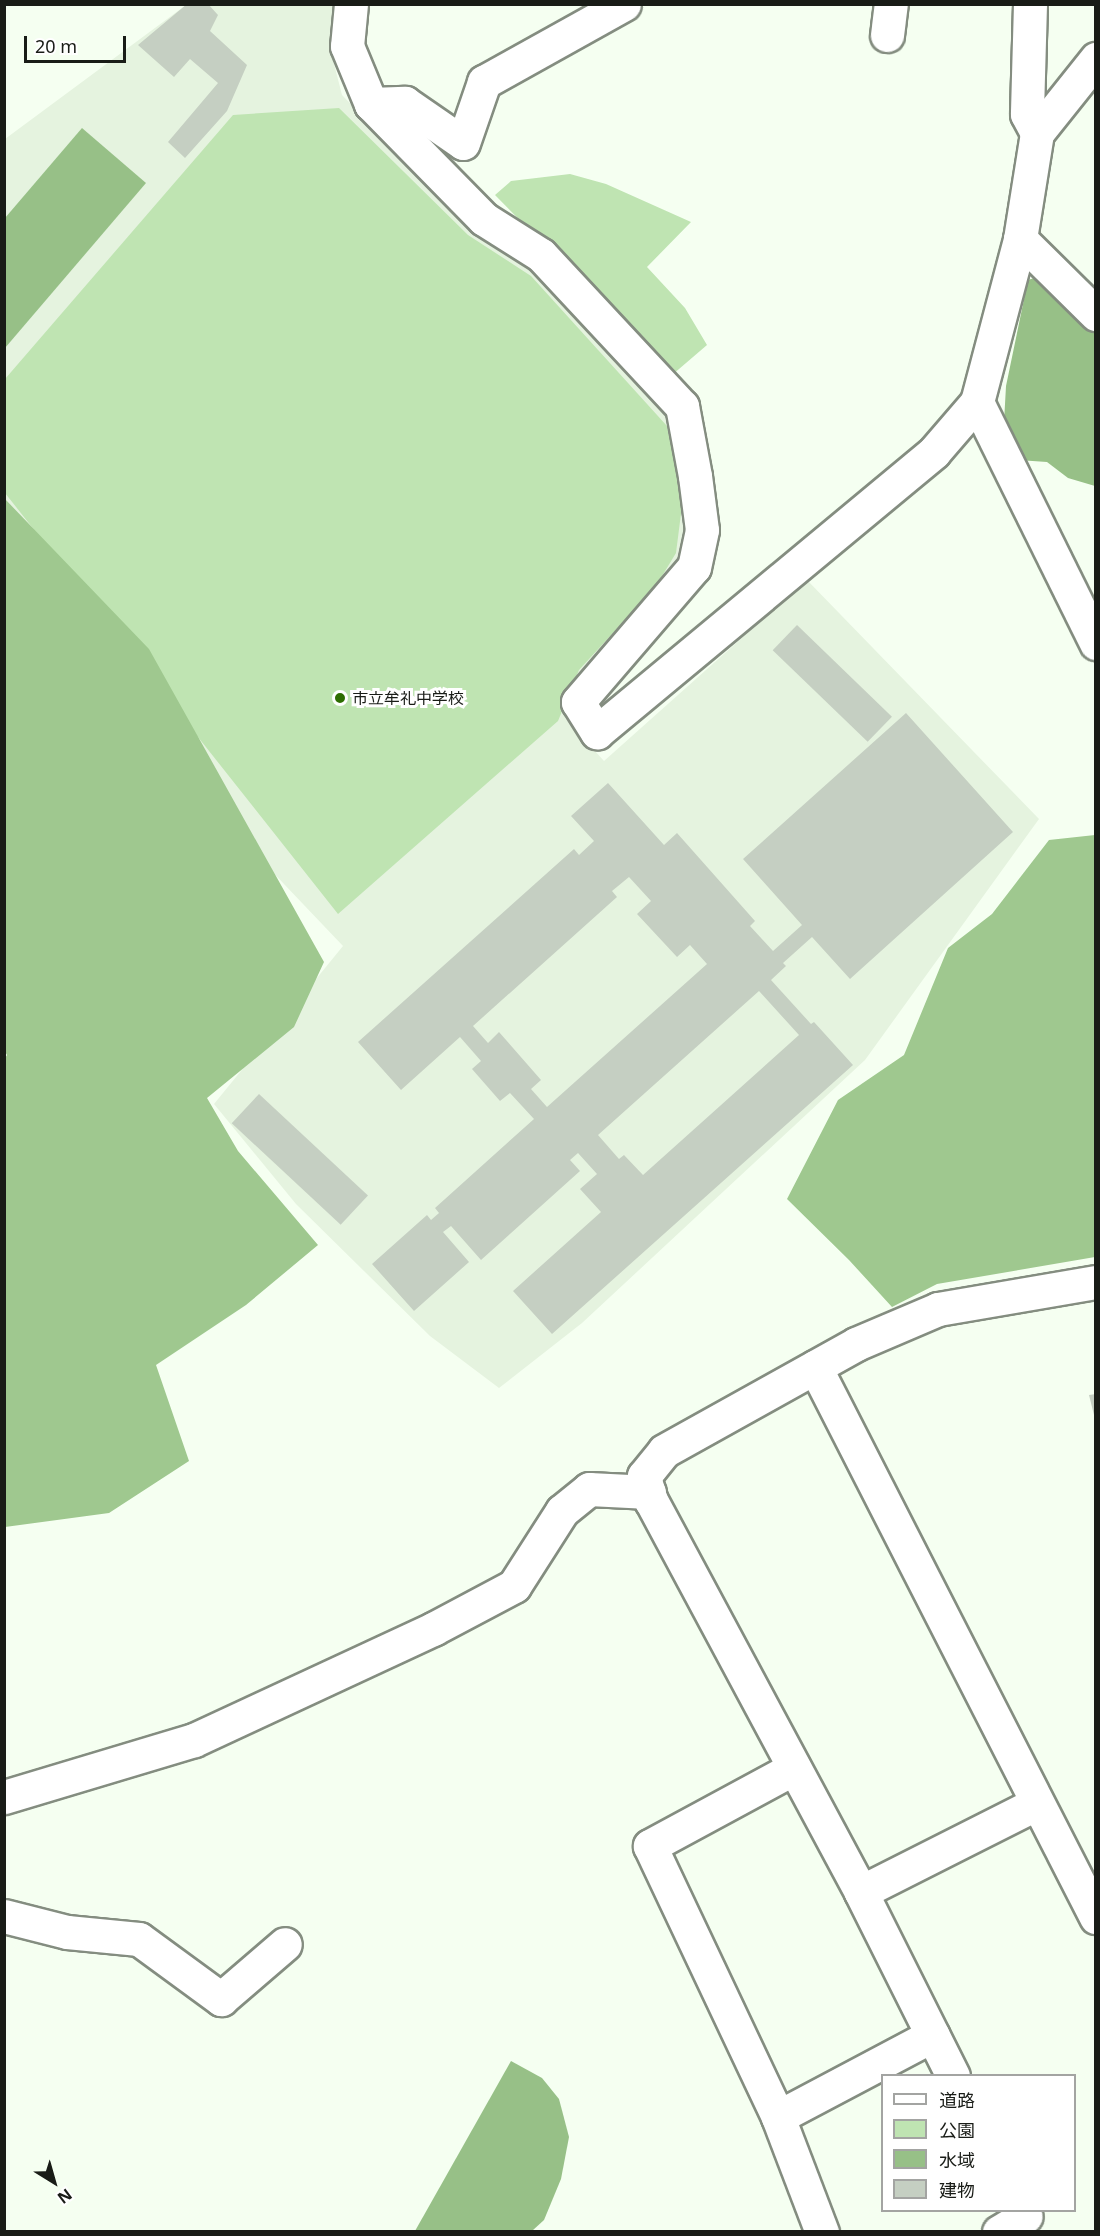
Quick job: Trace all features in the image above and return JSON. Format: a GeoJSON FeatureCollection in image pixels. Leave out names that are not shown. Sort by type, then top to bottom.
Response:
{"type":"FeatureCollection","features":[{"type":"Feature","properties":{"kind":"street"},"geometry":{"type":"LineString","coordinates":[[351,4],[347,46],[371,104],[483,219],[541,255],[682,406],[702,530],[694,567],[578,702],[597,732],[934,452],[977,402],[1020,239],[1037,133],[1095,59]]}},
{"type":"Feature","properties":{"kind":"street"},"geometry":{"type":"LineString","coordinates":[[371,104],[405,103],[463,143],[484,82],[624,4]]}},
{"type":"Feature","properties":{"kind":"street"},"geometry":{"type":"LineString","coordinates":[[1030,4],[1028,114],[1037,133]]}},
{"type":"Feature","properties":{"kind":"street"},"geometry":{"type":"LineString","coordinates":[[1020,239],[1095,315]]}},
{"type":"Feature","properties":{"kind":"street"},"geometry":{"type":"LineString","coordinates":[[977,402],[1095,643]]}},
{"type":"Feature","properties":{"kind":"street"},"geometry":{"type":"LineString","coordinates":[[953,2074],[861,1892],[649,1492],[644,1476],[664,1451],[856,1344],[938,1309],[1095,1282]]}},
{"type":"Feature","properties":{"kind":"street"},"geometry":{"type":"LineString","coordinates":[[815,1367],[1095,1917]]}},
{"type":"Feature","properties":{"kind":"street"},"geometry":{"type":"LineString","coordinates":[[4,1797],[194,1740],[434,1629],[514,1586],[562,1511],[589,1489],[649,1492]]}},
{"type":"Feature","properties":{"kind":"street"},"geometry":{"type":"LineString","coordinates":[[794,1768],[650,1846],[778,2117],[822,2232]]}},
{"type":"Feature","properties":{"kind":"street"},"geometry":{"type":"LineString","coordinates":[[861,1892],[1037,1803]]}},
{"type":"Feature","properties":{"kind":"street"},"geometry":{"type":"LineString","coordinates":[[4,1916],[67,1932],[139,1939],[221,1999],[285,1944]]}},
{"type":"Feature","properties":{"kind":"street"},"geometry":{"type":"LineString","coordinates":[[778,2117],[933,2035]]}},
{"type":"Feature","properties":{"kind":"shaded area","name":"市立牟礼中学校"},"geometry":{"type":"Polygon","coordinates":[[[186,5],[337,5],[332,56],[342,95],[471,228],[536,270],[673,422],[688,550],[582,678],[565,718],[604,761],[807,580],[1039,819],[865,1060],[582,1323],[499,1388],[430,1336],[296,1204],[214,1104],[343,946],[5,591],[5,139],[186,5]]]}},
{"type":"Feature","properties":{"kind":"shaded area"},"geometry":{"type":"Polygon","coordinates":[[[5,499],[149,649],[324,962],[294,1027],[207,1098],[238,1151],[318,1245],[246,1305],[156,1365],[189,1461],[109,1513],[5,1527],[4,1060],[7,1055],[4,1050],[5,499]]]}},
{"type":"Feature","properties":{"kind":"shaded area"},"geometry":{"type":"Polygon","coordinates":[[[1095,835],[1095,1257],[937,1284],[892,1307],[849,1260],[787,1199],[838,1100],[904,1055],[948,948],[992,914],[1049,840],[1095,835]]]}},
{"type":"Feature","properties":{"kind":"green space"},"geometry":{"type":"Polygon","coordinates":[[[339,108],[468,235],[531,276],[667,426],[683,498],[676,553],[656,586],[579,670],[558,721],[338,914],[5,493],[5,379],[233,115],[339,108]]]}},
{"type":"Feature","properties":{"kind":"green space"},"geometry":{"type":"Polygon","coordinates":[[[570,174],[606,184],[691,222],[647,267],[685,308],[707,345],[672,375],[495,195],[511,181],[570,174]]]}},
{"type":"Feature","properties":{"kind":"water"},"geometry":{"type":"Polygon","coordinates":[[[82,128],[146,183],[5,348],[5,218],[82,128]]]}},
{"type":"Feature","properties":{"kind":"water"},"geometry":{"type":"Polygon","coordinates":[[[1037,277],[1095,331],[1095,486],[1068,478],[1047,462],[1018,460],[1004,422],[1006,386],[1028,280],[1037,277]]]}},
{"type":"Feature","properties":{"kind":"water"},"geometry":{"type":"Polygon","coordinates":[[[511,2061],[542,2078],[559,2099],[569,2137],[561,2179],[544,2220],[532,2231],[415,2231],[511,2061]]]}},
{"type":"Feature","properties":{"kind":"building"},"geometry":{"type":"Polygon","coordinates":[[[187,4],[208,4],[218,15],[210,31],[247,65],[227,111],[185,158],[168,142],[218,83],[190,59],[174,77],[138,45],[187,4]]]}},
{"type":"Feature","properties":{"kind":"building"},"geometry":{"type":"Polygon","coordinates":[[[797,625],[892,717],[868,742],[773,650],[797,625]]]}},
{"type":"Feature","properties":{"kind":"building"},"geometry":{"type":"Polygon","coordinates":[[[906,713],[1013,832],[850,979],[812,937],[783,963],[786,966],[771,980],[853,1065],[552,1334],[513,1291],[601,1212],[580,1189],[597,1174],[578,1153],[570,1160],[580,1171],[481,1260],[451,1226],[443,1232],[469,1262],[414,1311],[372,1264],[427,1215],[431,1220],[439,1213],[435,1208],[534,1119],[510,1093],[500,1101],[472,1069],[481,1061],[460,1037],[401,1090],[358,1042],[574,849],[579,855],[594,841],[571,816],[608,783],[664,845],[677,833],[755,921],[750,926],[773,951],[802,925],[743,859],[906,713]],[[629,877],[612,891],[617,897],[473,1026],[488,1043],[499,1032],[541,1080],[531,1089],[547,1107],[707,964],[690,945],[677,957],[637,914],[651,901],[629,877]],[[759,991],[598,1135],[619,1159],[624,1155],[643,1175],[799,1035],[759,991]]]}},
{"type":"Feature","properties":{"kind":"building"},"geometry":{"type":"Polygon","coordinates":[[[259,1094],[368,1196],[341,1225],[232,1123],[259,1094]]]}},
{"type":"Feature","properties":{"kind":"building"},"geometry":{"type":"Polygon","coordinates":[[[1096,1394],[1096,1419],[1095,1419],[1089,1395],[1096,1394]]]}},
{"type":"Feature","properties":{"kind":"place","name":"市立牟礼中学校"},"geometry":{"type":"Point","coordinates":[340,698]}}]}
